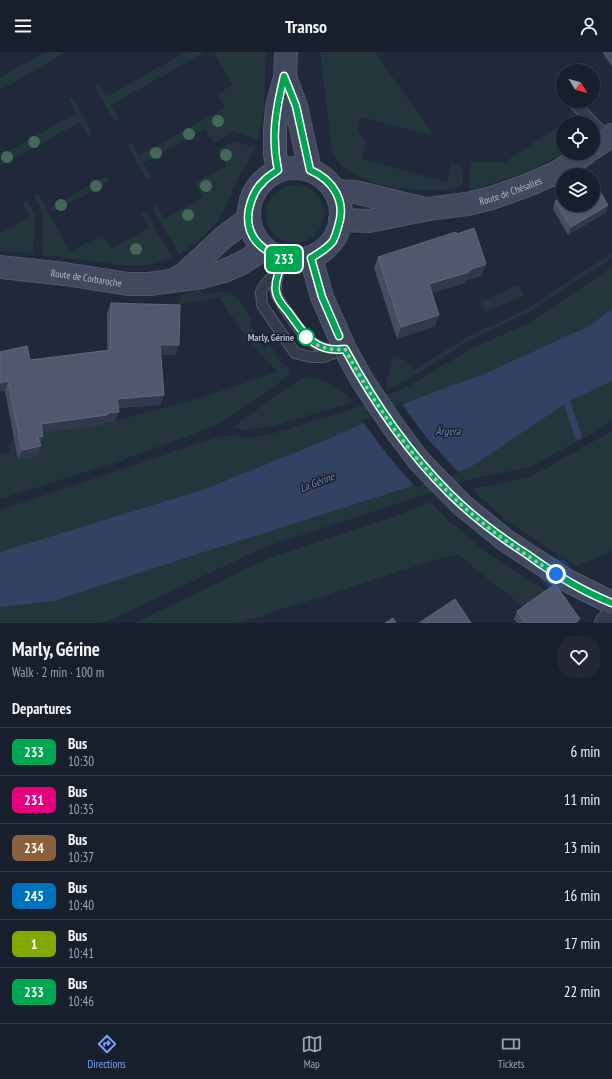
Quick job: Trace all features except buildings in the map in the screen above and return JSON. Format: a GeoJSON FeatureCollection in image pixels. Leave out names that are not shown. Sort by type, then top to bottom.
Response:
{"type":"FeatureCollection","features":[{"type":"Feature","properties":{"kind":"main road"},"geometry":{"type":"LineString","coordinates":[[278,170],[275,154],[275,129],[277,107],[284,76],[286,52]]}},
{"type":"Feature","properties":{"kind":"main road"},"geometry":{"type":"LineString","coordinates":[[284,76],[296,106],[310,170]]}},
{"type":"Feature","properties":{"kind":"main road","name":"Route de Chésalles"},"geometry":{"type":"LineString","coordinates":[[340,220],[369,221],[428,209],[467,204],[492,198],[558,172],[576,160]]}},
{"type":"Feature","properties":{"kind":"main road"},"geometry":{"type":"LineString","coordinates":[[300,168],[310,170],[320,174],[328,181],[339,197],[341,212],[340,220],[334,240],[323,251],[311,258],[282,264],[256,242],[250,231],[247,220],[251,200],[262,182],[278,170],[300,168]]}},
{"type":"Feature","properties":{"kind":"main road","name":"Route de Chésalles"},"geometry":{"type":"LineString","coordinates":[[335,191],[355,192],[428,209]]}},
{"type":"Feature","properties":{"kind":"main road","name":"Route de Corbaroche"},"geometry":{"type":"LineString","coordinates":[[172,281],[182,275],[224,237],[247,220]]}},
{"type":"Feature","properties":{"kind":"main road","name":"Route de Corbaroche"},"geometry":{"type":"LineString","coordinates":[[0,267],[65,274],[128,284],[165,283],[224,272],[264,249]]}},
{"type":"Feature","properties":{"kind":"main road"},"geometry":{"type":"LineString","coordinates":[[311,258],[322,297],[345,349],[362,380],[419,461],[462,505],[505,540],[566,580],[612,603]]}},
{"type":"Feature","properties":{"kind":"street"},"geometry":{"type":"LineString","coordinates":[[605,623],[612,615]]}},
{"type":"Feature","properties":{"kind":"lane"},"geometry":{"type":"LineString","coordinates":[[578,108],[604,141]]}},
{"type":"Feature","properties":{"kind":"lane"},"geometry":{"type":"LineString","coordinates":[[282,264],[264,286],[262,292],[262,305],[295,353],[311,357],[323,357],[345,349]]}},
{"type":"Feature","properties":{"kind":"lane"},"geometry":{"type":"LineString","coordinates":[[282,264],[276,291],[279,299],[306,337],[313,343],[329,350],[345,349]]}},
{"type":"Feature","properties":{"kind":"green space"},"geometry":{"type":"Polygon","coordinates":[[[46,52],[67,52],[0,90],[0,77],[46,52]]]}},
{"type":"Feature","properties":{"kind":"green space"},"geometry":{"type":"Polygon","coordinates":[[[186,52],[205,52],[111,105],[119,120],[113,119],[95,87],[98,82],[106,97],[186,52]]]}},
{"type":"Feature","properties":{"kind":"green space"},"geometry":{"type":"Polygon","coordinates":[[[214,52],[266,52],[264,110],[258,140],[233,131],[214,143],[205,129],[143,163],[151,178],[149,179],[145,177],[128,146],[131,141],[140,155],[225,108],[217,94],[232,85],[214,52]]]}},
{"type":"Feature","properties":{"kind":"green space"},"geometry":{"type":"Polygon","coordinates":[[[320,52],[375,52],[434,136],[361,117],[358,131],[366,141],[362,159],[447,182],[451,164],[458,164],[463,171],[463,183],[451,189],[443,190],[406,189],[369,181],[348,170],[339,163],[332,153],[320,52]]]}},
{"type":"Feature","properties":{"kind":"green space"},"geometry":{"type":"Polygon","coordinates":[[[68,98],[73,99],[92,131],[88,137],[80,122],[0,166],[0,156],[76,113],[68,98]]]}},
{"type":"Feature","properties":{"kind":"green space"},"geometry":{"type":"Polygon","coordinates":[[[556,128],[556,157],[530,171],[470,191],[470,162],[505,162],[556,128]]]}},
{"type":"Feature","properties":{"kind":"green space"},"geometry":{"type":"Polygon","coordinates":[[[234,141],[255,148],[234,186],[229,201],[216,223],[199,240],[179,254],[154,210],[156,204],[164,219],[203,197],[195,183],[226,166],[218,150],[234,141]]]}},
{"type":"Feature","properties":{"kind":"green space"},"geometry":{"type":"Polygon","coordinates":[[[105,177],[109,178],[108,182],[55,211],[51,211],[52,207],[105,177]]]}},
{"type":"Feature","properties":{"kind":"green space"},"geometry":{"type":"Polygon","coordinates":[[[295,185],[311,190],[319,198],[324,214],[319,230],[311,238],[295,243],[279,238],[271,230],[266,214],[271,198],[279,190],[295,185]]]}},
{"type":"Feature","properties":{"kind":"green space"},"geometry":{"type":"Polygon","coordinates":[[[38,193],[70,252],[102,235],[111,249],[149,228],[141,213],[144,212],[147,214],[172,258],[150,265],[131,266],[42,255],[43,213],[34,195],[38,193]]]}},
{"type":"Feature","properties":{"kind":"green space"},"geometry":{"type":"Polygon","coordinates":[[[27,200],[35,215],[33,253],[0,251],[0,233],[30,217],[22,202],[27,200]]]}},
{"type":"Feature","properties":{"kind":"green space"},"geometry":{"type":"Polygon","coordinates":[[[612,253],[612,258],[527,313],[468,341],[407,380],[388,390],[386,386],[393,355],[405,360],[414,370],[466,338],[525,310],[612,253]]]}},
{"type":"Feature","properties":{"kind":"green space"},"geometry":{"type":"Polygon","coordinates":[[[612,267],[612,309],[589,326],[484,374],[415,399],[326,440],[205,489],[0,552],[0,510],[221,436],[255,437],[275,433],[349,410],[409,386],[472,348],[529,323],[612,267]]]}},
{"type":"Feature","properties":{"kind":"green space"},"geometry":{"type":"Polygon","coordinates":[[[519,285],[524,296],[485,312],[481,301],[519,285]]]}},
{"type":"Feature","properties":{"kind":"green space"},"geometry":{"type":"Polygon","coordinates":[[[200,290],[203,295],[214,292],[228,292],[237,298],[252,319],[250,320],[255,336],[264,349],[270,345],[281,362],[290,370],[287,377],[235,414],[212,427],[117,462],[0,499],[0,455],[3,453],[10,453],[9,445],[14,438],[16,450],[34,417],[60,430],[103,425],[103,423],[203,397],[277,372],[245,336],[219,297],[179,305],[179,300],[183,294],[200,290]]]}},
{"type":"Feature","properties":{"kind":"green space"},"geometry":{"type":"Polygon","coordinates":[[[305,376],[332,384],[348,396],[353,402],[273,426],[241,430],[232,427],[305,376]]]}},
{"type":"Feature","properties":{"kind":"green space"},"geometry":{"type":"Polygon","coordinates":[[[612,381],[612,420],[598,430],[530,467],[475,478],[265,547],[108,621],[99,623],[0,623],[0,607],[54,601],[201,553],[568,402],[612,381]]]}},
{"type":"Feature","properties":{"kind":"green space"},"geometry":{"type":"Polygon","coordinates":[[[612,431],[612,551],[577,566],[505,519],[472,489],[530,477],[612,431]]]}},
{"type":"Feature","properties":{"kind":"green space"},"geometry":{"type":"Polygon","coordinates":[[[430,502],[447,519],[488,554],[549,592],[522,606],[458,555],[441,558],[239,623],[135,623],[269,558],[399,515],[430,502]]]}},
{"type":"Feature","properties":{"kind":"water","name":"Ärgera"},"geometry":{"type":"Polygon","coordinates":[[[612,309],[612,381],[568,402],[469,468],[54,601],[0,607],[0,552],[205,489],[326,440],[415,399],[484,374],[589,326],[612,309]]]}},
{"type":"Feature","properties":{"kind":"pier"},"geometry":{"type":"Polygon","coordinates":[[[401,403],[426,437],[459,473],[415,487],[389,457],[362,421],[401,403]]]}},
{"type":"Feature","properties":{"kind":"waterway"},"geometry":{"type":"LineString","coordinates":[[564,394],[578,436]]}},
{"type":"Feature","properties":{"kind":"bus line","name":"233"},"geometry":{"type":"LineString","coordinates":[[339,336],[322,297],[311,258],[323,251],[334,240],[341,212],[339,197],[328,181],[320,174],[310,170],[296,106],[284,76],[277,107],[275,129],[275,154],[278,170],[262,182],[251,200],[247,220],[250,231],[256,242],[273,255],[285,259],[279,269],[276,291],[279,299],[306,337],[313,343],[329,350],[345,349],[362,380],[419,461],[462,505],[505,540],[538,563],[566,580],[612,603]]}},
{"type":"Feature","properties":{"kind":"place","name":"Marly, Gérine"},"geometry":{"type":"Point","coordinates":[306,337]}},
{"type":"Feature","properties":{"kind":"route"},"geometry":{"type":"LineString","coordinates":[[306,337],[313,343],[329,350],[345,349],[362,380],[393,426],[419,461],[449,493],[505,540],[556,574]]}},
{"type":"Feature","properties":{"kind":"water label","name":"La Gérine"},"geometry":{"type":"Point","coordinates":[317,482]}}]}
